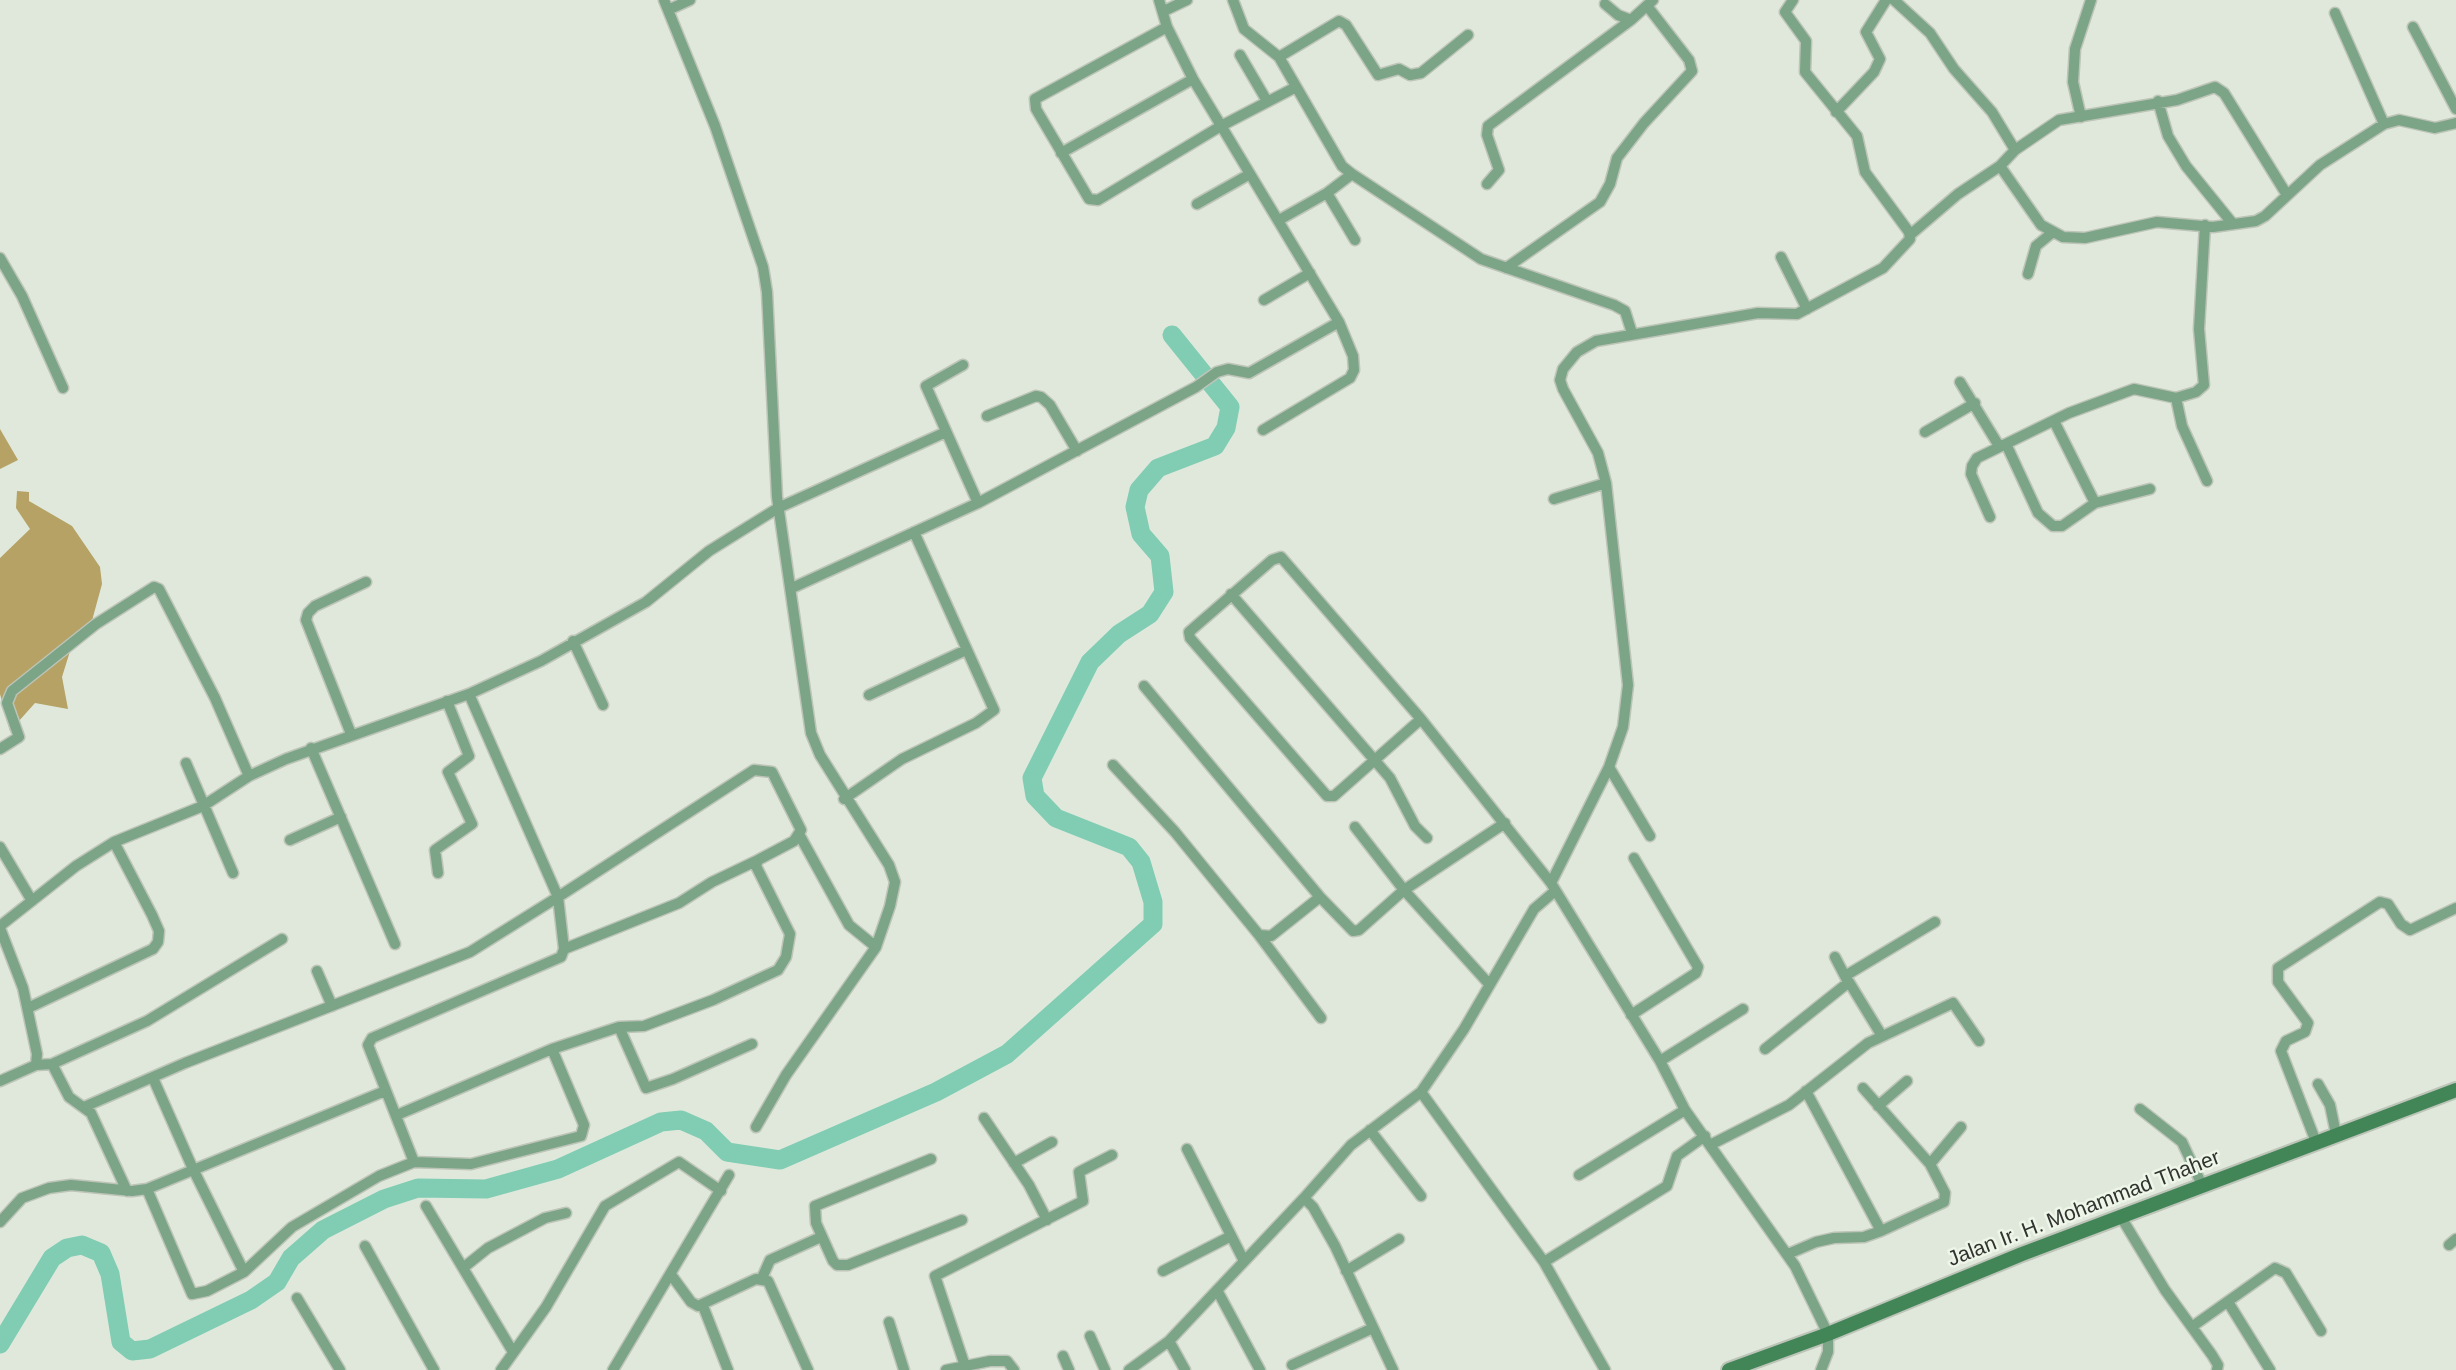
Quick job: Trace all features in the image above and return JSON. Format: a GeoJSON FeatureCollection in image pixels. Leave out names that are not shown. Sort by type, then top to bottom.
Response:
{"type":"FeatureCollection","features":[{"type":"Feature","properties":{"kind":"main road","name":"Jalan Ir. H. Mohammad Thaher"},"geometry":{"type":"LineString","coordinates":[[1729,1370],[1828,1334],[2202,1185],[2456,1090]]}},
{"type":"Feature","properties":{"kind":"street"},"geometry":{"type":"LineString","coordinates":[[690,0],[666,5],[715,126],[763,267],[778,508],[792,588],[811,733],[844,799],[894,876],[895,888],[876,947],[786,1075],[756,1127]]}},
{"type":"Feature","properties":{"kind":"street"},"geometry":{"type":"LineString","coordinates":[[1159,0],[1167,27],[1193,79],[1339,322],[1353,356],[1354,370],[1350,378],[1263,430]]}},
{"type":"Feature","properties":{"kind":"street"},"geometry":{"type":"LineString","coordinates":[[1164,11],[1187,0]]}},
{"type":"Feature","properties":{"kind":"street"},"geometry":{"type":"LineString","coordinates":[[1233,0],[1244,29],[1279,57],[1342,166],[1481,260],[1625,311],[1632,333]]}},
{"type":"Feature","properties":{"kind":"street"},"geometry":{"type":"LineString","coordinates":[[1793,0],[1785,12],[1806,41],[1805,72],[1857,136],[1865,172],[1910,236]]}},
{"type":"Feature","properties":{"kind":"street"},"geometry":{"type":"LineString","coordinates":[[1836,112],[1874,72],[1880,59],[1866,32],[1886,0]]}},
{"type":"Feature","properties":{"kind":"street"},"geometry":{"type":"LineString","coordinates":[[1894,0],[1930,33],[1954,69],[1992,112],[2015,150]]}},
{"type":"Feature","properties":{"kind":"street"},"geometry":{"type":"LineString","coordinates":[[2081,117],[2073,82],[2075,49],[2091,0]]}},
{"type":"Feature","properties":{"kind":"street"},"geometry":{"type":"LineString","coordinates":[[1605,4],[1618,15],[1631,20]]}},
{"type":"Feature","properties":{"kind":"street"},"geometry":{"type":"LineString","coordinates":[[1488,184],[1499,170],[1487,135],[1488,126],[1650,4],[1689,60],[1692,71],[1644,123],[1617,158],[1610,184],[1600,202],[1506,268]]}},
{"type":"Feature","properties":{"kind":"street"},"geometry":{"type":"LineString","coordinates":[[2335,13],[2384,124]]}},
{"type":"Feature","properties":{"kind":"street"},"geometry":{"type":"LineString","coordinates":[[1279,57],[1339,21],[1346,25],[1378,75],[1399,69],[1410,75],[1421,73],[1468,34]]}},
{"type":"Feature","properties":{"kind":"street"},"geometry":{"type":"LineString","coordinates":[[1167,27],[1035,99],[1036,110],[1083,191],[1093,201],[1222,126],[1296,87]]}},
{"type":"Feature","properties":{"kind":"street"},"geometry":{"type":"LineString","coordinates":[[2413,27],[2456,109]]}},
{"type":"Feature","properties":{"kind":"street"},"geometry":{"type":"LineString","coordinates":[[1240,55],[1267,101]]}},
{"type":"Feature","properties":{"kind":"street"},"geometry":{"type":"LineString","coordinates":[[1061,153],[1193,79]]}},
{"type":"Feature","properties":{"kind":"street"},"geometry":{"type":"LineString","coordinates":[[1129,1370],[1169,1341],[1351,1145],[1421,1091],[1534,909],[1553,887],[1609,767],[1623,727],[1628,685],[1606,483],[1598,453],[1560,380],[1563,369],[1577,352],[1596,341],[1632,333],[1677,329],[1758,313],[1793,315],[1807,309],[1883,268],[1905,246],[1910,236],[1958,194],[2000,166],[2015,150],[2059,120],[2176,100],[2211,87],[2219,88],[2287,195]]}},
{"type":"Feature","properties":{"kind":"street"},"geometry":{"type":"LineString","coordinates":[[2158,101],[2168,136],[2186,166],[2233,224]]}},
{"type":"Feature","properties":{"kind":"street"},"geometry":{"type":"LineString","coordinates":[[2000,166],[2036,219],[2053,232],[2076,239],[2144,223],[2205,225],[2256,221],[2320,165],[2384,124],[2399,120],[2435,128],[2456,124]]}},
{"type":"Feature","properties":{"kind":"street"},"geometry":{"type":"LineString","coordinates":[[1197,204],[1250,174]]}},
{"type":"Feature","properties":{"kind":"street"},"geometry":{"type":"LineString","coordinates":[[1279,220],[1327,193],[1352,174]]}},
{"type":"Feature","properties":{"kind":"street"},"geometry":{"type":"LineString","coordinates":[[1327,193],[1355,240]]}},
{"type":"Feature","properties":{"kind":"street"},"geometry":{"type":"LineString","coordinates":[[1990,517],[1975,484],[1972,466],[1977,458],[2054,421],[2134,389],[2176,398],[2196,392],[2205,379],[2199,329],[2205,225]]}},
{"type":"Feature","properties":{"kind":"street"},"geometry":{"type":"LineString","coordinates":[[2028,274],[2036,246],[2053,232]]}},
{"type":"Feature","properties":{"kind":"street"},"geometry":{"type":"LineString","coordinates":[[1781,257],[1807,309]]}},
{"type":"Feature","properties":{"kind":"street"},"geometry":{"type":"LineString","coordinates":[[0,258],[22,296],[63,388]]}},
{"type":"Feature","properties":{"kind":"street"},"geometry":{"type":"LineString","coordinates":[[1264,299],[1310,273]]}},
{"type":"Feature","properties":{"kind":"street"},"geometry":{"type":"LineString","coordinates":[[792,588],[978,503],[1204,382],[1217,372],[1228,369],[1250,373],[1339,322]]}},
{"type":"Feature","properties":{"kind":"street"},"geometry":{"type":"LineString","coordinates":[[963,365],[927,383],[978,503]]}},
{"type":"Feature","properties":{"kind":"street"},"geometry":{"type":"LineString","coordinates":[[1961,382],[2003,446],[2044,522],[2062,526],[2095,503],[2150,489]]}},
{"type":"Feature","properties":{"kind":"street"},"geometry":{"type":"LineString","coordinates":[[987,416],[1036,396],[1041,397],[1050,405],[1077,451]]}},
{"type":"Feature","properties":{"kind":"street"},"geometry":{"type":"LineString","coordinates":[[2176,398],[2182,426],[2207,481]]}},
{"type":"Feature","properties":{"kind":"street"},"geometry":{"type":"LineString","coordinates":[[1925,432],[1975,402]]}},
{"type":"Feature","properties":{"kind":"street"},"geometry":{"type":"LineString","coordinates":[[2054,421],[2095,503]]}},
{"type":"Feature","properties":{"kind":"street"},"geometry":{"type":"LineString","coordinates":[[36,1065],[35,1041],[28,1008],[0,927],[76,866],[114,842],[203,806],[249,776],[311,748],[469,694],[541,661],[646,602],[709,551],[778,508],[946,432]]}},
{"type":"Feature","properties":{"kind":"street"},"geometry":{"type":"LineString","coordinates":[[1554,499],[1606,483]]}},
{"type":"Feature","properties":{"kind":"street"},"geometry":{"type":"LineString","coordinates":[[844,799],[902,759],[991,715],[994,710],[914,532]]}},
{"type":"Feature","properties":{"kind":"street"},"geometry":{"type":"LineString","coordinates":[[1421,719],[1334,796],[1326,796],[1189,635],[1193,627],[1231,594],[1272,560],[1281,558],[1421,719],[1553,887],[1660,1061],[1685,1110],[1788,1254],[1828,1334],[1828,1352],[1821,1370]]}},
{"type":"Feature","properties":{"kind":"street"},"geometry":{"type":"LineString","coordinates":[[351,734],[306,620],[315,606],[366,582]]}},
{"type":"Feature","properties":{"kind":"street"},"geometry":{"type":"LineString","coordinates":[[0,749],[19,737],[7,703],[12,691],[96,624],[157,587],[215,698],[249,776]]}},
{"type":"Feature","properties":{"kind":"street"},"geometry":{"type":"LineString","coordinates":[[1231,594],[1396,786],[1405,809],[1427,838]]}},
{"type":"Feature","properties":{"kind":"street"},"geometry":{"type":"LineString","coordinates":[[573,641],[603,705]]}},
{"type":"Feature","properties":{"kind":"street"},"geometry":{"type":"LineString","coordinates":[[869,695],[966,650]]}},
{"type":"Feature","properties":{"kind":"street"},"geometry":{"type":"LineString","coordinates":[[1144,686],[1320,897],[1355,932],[1404,890],[1504,823]]}},
{"type":"Feature","properties":{"kind":"street"},"geometry":{"type":"LineString","coordinates":[[414,1162],[368,1045],[372,1038],[561,957],[564,949],[558,897],[469,694]]}},
{"type":"Feature","properties":{"kind":"street"},"geometry":{"type":"LineString","coordinates":[[438,873],[435,850],[472,824],[448,772],[469,757],[447,701]]}},
{"type":"Feature","properties":{"kind":"street"},"geometry":{"type":"LineString","coordinates":[[311,748],[395,944]]}},
{"type":"Feature","properties":{"kind":"street"},"geometry":{"type":"LineString","coordinates":[[186,763],[233,873]]}},
{"type":"Feature","properties":{"kind":"street"},"geometry":{"type":"LineString","coordinates":[[1114,765],[1175,832],[1259,935],[1321,1018]]}},
{"type":"Feature","properties":{"kind":"street"},"geometry":{"type":"LineString","coordinates":[[1609,767],[1650,836]]}},
{"type":"Feature","properties":{"kind":"street"},"geometry":{"type":"LineString","coordinates":[[84,1107],[470,952],[759,769],[772,772],[800,825],[800,836],[849,925],[876,947]]}},
{"type":"Feature","properties":{"kind":"street"},"geometry":{"type":"LineString","coordinates":[[290,840],[341,817]]}},
{"type":"Feature","properties":{"kind":"street"},"geometry":{"type":"LineString","coordinates":[[1355,828],[1404,890],[1489,984]]}},
{"type":"Feature","properties":{"kind":"street"},"geometry":{"type":"LineString","coordinates":[[564,949],[679,903],[712,882],[800,836]]}},
{"type":"Feature","properties":{"kind":"street"},"geometry":{"type":"LineString","coordinates":[[28,1008],[153,949],[158,942],[159,932],[152,915],[114,842]]}},
{"type":"Feature","properties":{"kind":"street"},"geometry":{"type":"LineString","coordinates":[[0,847],[32,901]]}},
{"type":"Feature","properties":{"kind":"street"},"geometry":{"type":"LineString","coordinates":[[1631,1015],[1696,974],[1698,967],[1634,858]]}},
{"type":"Feature","properties":{"kind":"street"},"geometry":{"type":"LineString","coordinates":[[397,1115],[552,1049],[619,1027],[644,1026],[713,1000],[778,970],[786,957],[790,934],[758,874],[758,860]]}},
{"type":"Feature","properties":{"kind":"street"},"geometry":{"type":"LineString","coordinates":[[1259,935],[1271,936],[1320,897]]}},
{"type":"Feature","properties":{"kind":"street"},"geometry":{"type":"LineString","coordinates":[[2316,1142],[2281,1051],[2286,1041],[2305,1032],[2308,1023],[2278,982],[2278,968],[2381,902],[2388,904],[2401,924],[2410,930],[2456,908]]}},
{"type":"Feature","properties":{"kind":"street"},"geometry":{"type":"LineString","coordinates":[[1765,1049],[1847,979],[1935,922]]}},
{"type":"Feature","properties":{"kind":"street"},"geometry":{"type":"LineString","coordinates":[[0,1081],[36,1065],[52,1064],[146,1021],[282,939]]}},
{"type":"Feature","properties":{"kind":"street"},"geometry":{"type":"LineString","coordinates":[[1835,957],[1882,1037]]}},
{"type":"Feature","properties":{"kind":"street"},"geometry":{"type":"LineString","coordinates":[[317,971],[332,1006]]}},
{"type":"Feature","properties":{"kind":"street"},"geometry":{"type":"LineString","coordinates":[[1544,1262],[1667,1186],[1677,1156],[1788,1105],[1868,1043],[1953,1003],[1979,1041]]}},
{"type":"Feature","properties":{"kind":"street"},"geometry":{"type":"LineString","coordinates":[[1660,1061],[1743,1009]]}},
{"type":"Feature","properties":{"kind":"street"},"geometry":{"type":"LineString","coordinates":[[619,1027],[646,1088],[752,1044]]}},
{"type":"Feature","properties":{"kind":"street"},"geometry":{"type":"LineString","coordinates":[[146,1189],[192,1294],[207,1291],[244,1272],[292,1227],[359,1185],[414,1162],[471,1164],[581,1136],[584,1125],[552,1049]]}},
{"type":"Feature","properties":{"kind":"street"},"geometry":{"type":"LineString","coordinates":[[52,1064],[69,1097],[91,1113],[127,1191]]}},
{"type":"Feature","properties":{"kind":"street"},"geometry":{"type":"LineString","coordinates":[[153,1078],[193,1169],[244,1272]]}},
{"type":"Feature","properties":{"kind":"street"},"geometry":{"type":"LineString","coordinates":[[1878,1106],[1907,1081]]}},
{"type":"Feature","properties":{"kind":"street"},"geometry":{"type":"LineString","coordinates":[[2318,1084],[2330,1105],[2336,1135]]}},
{"type":"Feature","properties":{"kind":"street"},"geometry":{"type":"LineString","coordinates":[[1788,1254],[1816,1242],[1834,1238],[1864,1237],[1944,1202],[1945,1193],[1930,1164],[1863,1088]]}},
{"type":"Feature","properties":{"kind":"street"},"geometry":{"type":"LineString","coordinates":[[2,1214],[22,1198],[49,1188],[71,1185],[127,1191],[146,1189],[384,1091]]}},
{"type":"Feature","properties":{"kind":"street"},"geometry":{"type":"LineString","coordinates":[[1421,1091],[1544,1262],[1605,1370]]}},
{"type":"Feature","properties":{"kind":"street"},"geometry":{"type":"LineString","coordinates":[[1806,1091],[1881,1231]]}},
{"type":"Feature","properties":{"kind":"street"},"geometry":{"type":"LineString","coordinates":[[2140,1109],[2182,1142],[2202,1185]]}},
{"type":"Feature","properties":{"kind":"street"},"geometry":{"type":"LineString","coordinates":[[1580,1175],[1685,1110]]}},
{"type":"Feature","properties":{"kind":"street"},"geometry":{"type":"LineString","coordinates":[[984,1118],[1047,1220]]}},
{"type":"Feature","properties":{"kind":"street"},"geometry":{"type":"LineString","coordinates":[[1930,1164],[1961,1127]]}},
{"type":"Feature","properties":{"kind":"street"},"geometry":{"type":"LineString","coordinates":[[1370,1130],[1421,1196]]}},
{"type":"Feature","properties":{"kind":"street"},"geometry":{"type":"LineString","coordinates":[[1014,1163],[1052,1143]]}},
{"type":"Feature","properties":{"kind":"street"},"geometry":{"type":"LineString","coordinates":[[1187,1149],[1244,1261]]}},
{"type":"Feature","properties":{"kind":"street"},"geometry":{"type":"LineString","coordinates":[[965,1366],[935,1276],[1083,1201],[1079,1172],[1112,1155]]}},
{"type":"Feature","properties":{"kind":"street"},"geometry":{"type":"LineString","coordinates":[[930,1159],[820,1202],[813,1212],[833,1261],[843,1266],[962,1220]]}},
{"type":"Feature","properties":{"kind":"street"},"geometry":{"type":"LineString","coordinates":[[501,1370],[546,1307],[606,1206],[679,1162],[720,1191]]}},
{"type":"Feature","properties":{"kind":"street"},"geometry":{"type":"LineString","coordinates":[[613,1370],[729,1175]]}},
{"type":"Feature","properties":{"kind":"street"},"geometry":{"type":"LineString","coordinates":[[1304,1198],[1313,1207],[1393,1370]]}},
{"type":"Feature","properties":{"kind":"street"},"geometry":{"type":"LineString","coordinates":[[426,1206],[513,1353]]}},
{"type":"Feature","properties":{"kind":"street"},"geometry":{"type":"LineString","coordinates":[[463,1268],[488,1248],[545,1218],[566,1213]]}},
{"type":"Feature","properties":{"kind":"street"},"geometry":{"type":"LineString","coordinates":[[2121,1217],[2165,1290],[2218,1365],[2217,1370]]}},
{"type":"Feature","properties":{"kind":"street"},"geometry":{"type":"LineString","coordinates":[[1163,1271],[1231,1236]]}},
{"type":"Feature","properties":{"kind":"street"},"geometry":{"type":"LineString","coordinates":[[671,1276],[694,1305],[704,1306],[762,1278],[770,1260],[821,1237]]}},
{"type":"Feature","properties":{"kind":"street"},"geometry":{"type":"LineString","coordinates":[[1346,1271],[1399,1239]]}},
{"type":"Feature","properties":{"kind":"street"},"geometry":{"type":"LineString","coordinates":[[365,1246],[434,1370]]}},
{"type":"Feature","properties":{"kind":"street"},"geometry":{"type":"LineString","coordinates":[[2193,1326],[2275,1268],[2280,1268],[2321,1331]]}},
{"type":"Feature","properties":{"kind":"street"},"geometry":{"type":"LineString","coordinates":[[762,1278],[771,1286],[808,1370]]}},
{"type":"Feature","properties":{"kind":"street"},"geometry":{"type":"LineString","coordinates":[[1217,1290],[1260,1370]]}},
{"type":"Feature","properties":{"kind":"street"},"geometry":{"type":"LineString","coordinates":[[297,1298],[340,1370]]}},
{"type":"Feature","properties":{"kind":"street"},"geometry":{"type":"LineString","coordinates":[[2228,1302],[2270,1370]]}},
{"type":"Feature","properties":{"kind":"street"},"geometry":{"type":"LineString","coordinates":[[704,1306],[728,1370]]}},
{"type":"Feature","properties":{"kind":"street"},"geometry":{"type":"LineString","coordinates":[[889,1322],[904,1370]]}},
{"type":"Feature","properties":{"kind":"street"},"geometry":{"type":"LineString","coordinates":[[1292,1365],[1373,1328]]}},
{"type":"Feature","properties":{"kind":"street"},"geometry":{"type":"LineString","coordinates":[[1090,1336],[1105,1370]]}},
{"type":"Feature","properties":{"kind":"street"},"geometry":{"type":"LineString","coordinates":[[1169,1341],[1185,1370]]}},
{"type":"Feature","properties":{"kind":"street"},"geometry":{"type":"LineString","coordinates":[[1063,1356],[1069,1370]]}},
{"type":"Feature","properties":{"kind":"street"},"geometry":{"type":"LineString","coordinates":[[946,1370],[1007,1361],[1014,1370]]}},
{"type":"Feature","properties":{"kind":"shaded area"},"geometry":{"type":"Polygon","coordinates":[[[0,429],[18,460],[0,469],[0,429]]]}},
{"type":"Feature","properties":{"kind":"shaded area"},"geometry":{"type":"Polygon","coordinates":[[[17,491],[29,492],[29,501],[72,526],[100,567],[102,584],[90,628],[71,648],[62,677],[68,709],[35,703],[10,731],[0,694],[0,558],[30,529],[16,508],[17,491]]]}},
{"type":"Feature","properties":{"kind":"waterway"},"geometry":{"type":"LineString","coordinates":[[0,1344],[52,1258],[67,1248],[82,1245],[101,1253],[110,1274],[121,1342],[132,1351],[150,1349],[251,1300],[277,1282],[291,1258],[323,1230],[384,1199],[418,1188],[486,1189],[558,1169],[661,1122],[681,1120],[706,1131],[727,1152],[780,1160],[936,1092],[1007,1054],[1153,924],[1153,902],[1141,862],[1129,847],[1056,818],[1035,796],[1032,778],[1090,662],[1119,634],[1150,614],[1164,592],[1160,556],[1141,534],[1135,507],[1139,490],[1158,468],[1215,446],[1226,428],[1230,407],[1172,335]]}}]}
